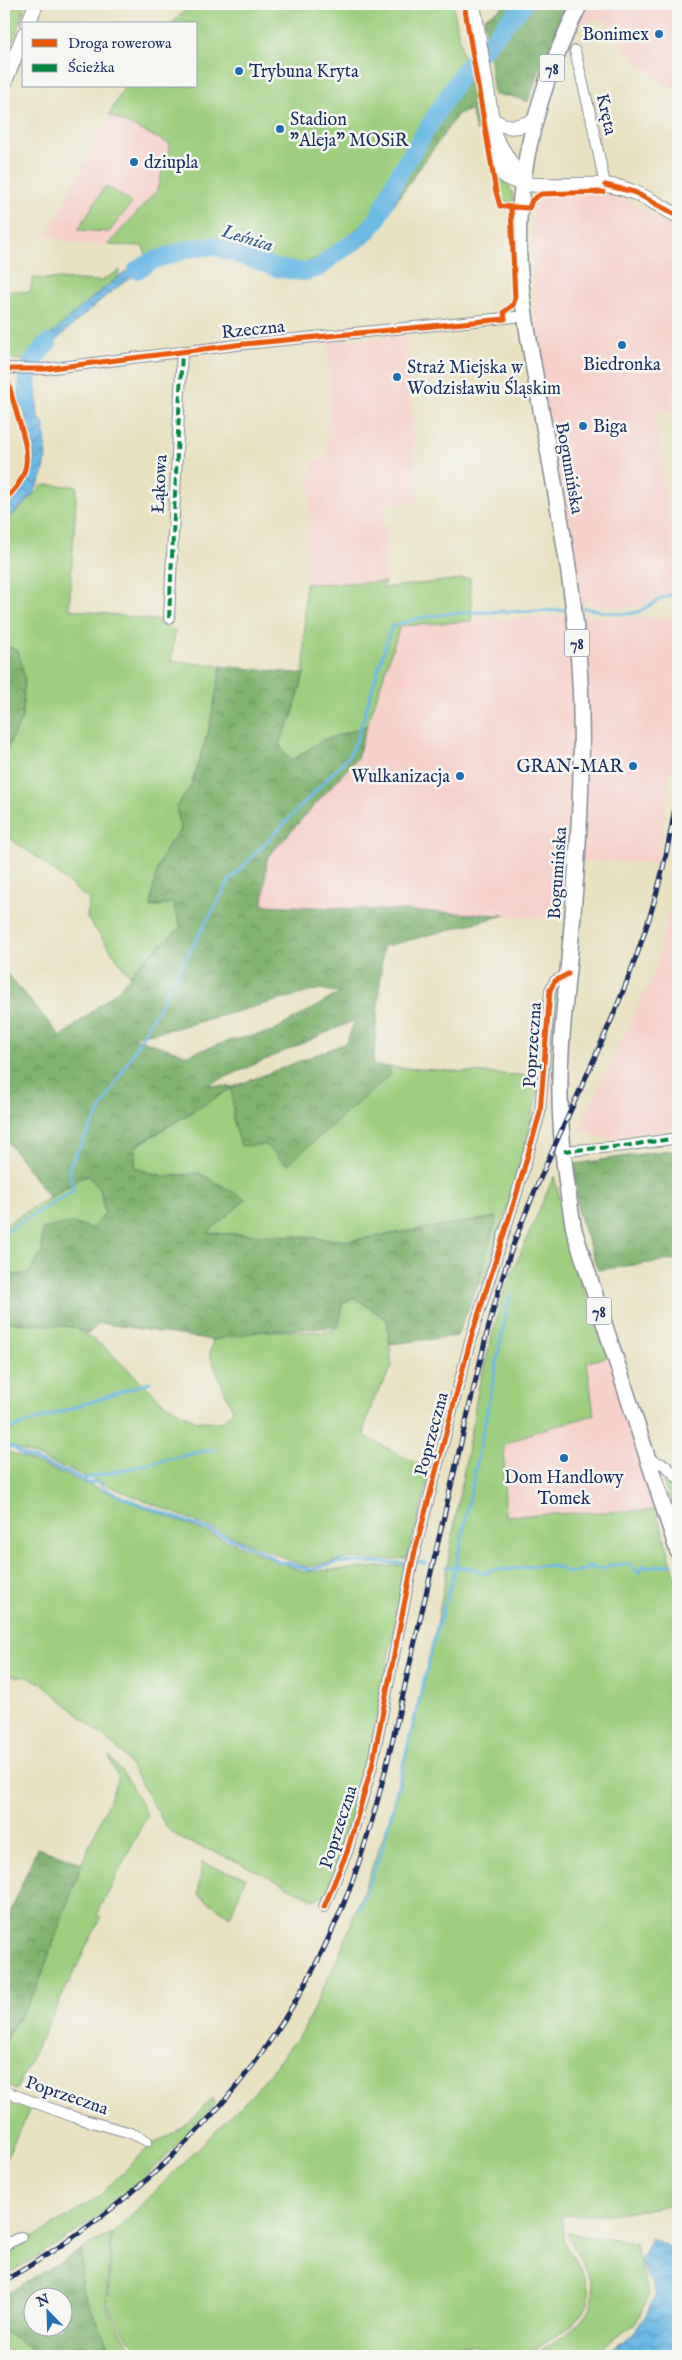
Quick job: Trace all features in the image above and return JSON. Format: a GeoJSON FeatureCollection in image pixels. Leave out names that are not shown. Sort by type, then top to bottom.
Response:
{"type":"FeatureCollection","features":[{"type":"Feature","properties":{"kind":"main road","name":"78"},"geometry":{"type":"LineString","coordinates":[[523,183],[536,120],[556,55],[580,4]]}},
{"type":"Feature","properties":{"kind":"main road","name":"Bogumińska"},"geometry":{"type":"LineString","coordinates":[[523,183],[519,208],[519,246],[525,316],[569,582],[580,677],[582,781],[560,1074],[568,1195],[574,1230],[678,1552]]}},
{"type":"Feature","properties":{"kind":"street"},"geometry":{"type":"LineString","coordinates":[[29,22],[36,4]]}},
{"type":"Feature","properties":{"kind":"street"},"geometry":{"type":"LineString","coordinates":[[473,4],[495,138],[523,183],[550,186],[605,185],[634,192],[678,216]]}},
{"type":"Feature","properties":{"kind":"street"},"geometry":{"type":"LineString","coordinates":[[4,84],[22,39]]}},
{"type":"Feature","properties":{"kind":"street","name":"Kręta"},"geometry":{"type":"LineString","coordinates":[[575,51],[592,117],[605,185]]}},
{"type":"Feature","properties":{"kind":"street"},"geometry":{"type":"LineString","coordinates":[[492,119],[500,126],[511,127],[520,127],[536,120]]}},
{"type":"Feature","properties":{"kind":"street","name":"Rzeczna"},"geometry":{"type":"LineString","coordinates":[[9,369],[45,369],[182,351],[525,316]]}},
{"type":"Feature","properties":{"kind":"street","name":"Łąkowa"},"geometry":{"type":"LineString","coordinates":[[168,618],[182,351]]}},
{"type":"Feature","properties":{"kind":"street","name":"Poprzeczna"},"geometry":{"type":"LineString","coordinates":[[324,1907],[347,1852],[372,1766],[414,1555],[471,1338],[516,1196],[540,1112],[550,990],[556,981],[568,974]]}},
{"type":"Feature","properties":{"kind":"street"},"geometry":{"type":"LineString","coordinates":[[564,1151],[593,1147],[624,1146],[678,1138]]}},
{"type":"Feature","properties":{"kind":"street"},"geometry":{"type":"LineString","coordinates":[[648,1459],[666,1465],[678,1478]]}},
{"type":"Feature","properties":{"kind":"street","name":"Poprzeczna"},"geometry":{"type":"LineString","coordinates":[[4,2091],[74,2117],[131,2133],[147,2141]]}},
{"type":"Feature","properties":{"kind":"street"},"geometry":{"type":"LineString","coordinates":[[4,2246],[21,2237]]}},
{"type":"Feature","properties":{"kind":"shaded area"},"geometry":{"type":"Polygon","coordinates":[[[588,4],[659,4],[678,13],[678,91],[650,74],[617,41],[602,18],[577,26],[588,4]]]}},
{"type":"Feature","properties":{"kind":"shaded area"},"geometry":{"type":"Polygon","coordinates":[[[110,115],[170,144],[157,189],[108,245],[77,244],[46,236],[110,115]]]}},
{"type":"Feature","properties":{"kind":"shaded area"},"geometry":{"type":"Polygon","coordinates":[[[593,193],[620,196],[678,231],[678,348],[674,410],[655,415],[678,588],[640,607],[598,607],[590,605],[589,600],[581,602],[553,450],[535,328],[531,239],[533,205],[542,197],[593,193]]]}},
{"type":"Feature","properties":{"kind":"shaded area"},"geometry":{"type":"Polygon","coordinates":[[[407,336],[417,502],[384,505],[386,584],[306,586],[306,543],[312,460],[327,459],[330,348],[323,341],[407,336]]]}},
{"type":"Feature","properties":{"kind":"shaded area"},"geometry":{"type":"Polygon","coordinates":[[[556,616],[677,618],[673,746],[668,796],[657,863],[569,860],[562,919],[263,905],[267,858],[357,758],[400,626],[556,616]]]}},
{"type":"Feature","properties":{"kind":"shaded area"},"geometry":{"type":"Polygon","coordinates":[[[674,888],[678,888],[678,1128],[606,1139],[579,1128],[655,971],[674,888]]]}},
{"type":"Feature","properties":{"kind":"shaded area"},"geometry":{"type":"Polygon","coordinates":[[[610,1359],[657,1509],[584,1514],[507,1516],[505,1445],[530,1434],[594,1416],[588,1362],[610,1359]]]}},
{"type":"Feature","properties":{"kind":"green space"},"geometry":{"type":"Polygon","coordinates":[[[4,4],[26,4],[4,66],[4,4]]]}},
{"type":"Feature","properties":{"kind":"green space","name":"Stadion \"Aleja\" MOSiR"},"geometry":{"type":"Polygon","coordinates":[[[192,4],[453,4],[464,63],[366,221],[331,251],[302,265],[280,263],[221,240],[192,241],[146,255],[143,246],[108,245],[157,190],[170,144],[109,115],[124,88],[198,88],[198,22],[173,22],[192,4]]]}},
{"type":"Feature","properties":{"kind":"green space"},"geometry":{"type":"Polygon","coordinates":[[[508,4],[568,4],[541,66],[528,102],[511,96],[494,95],[484,18],[508,4]]]}},
{"type":"Feature","properties":{"kind":"green space"},"geometry":{"type":"Polygon","coordinates":[[[471,57],[483,129],[476,131],[471,110],[458,114],[392,207],[367,238],[327,267],[318,265],[371,218],[471,57]]]}},
{"type":"Feature","properties":{"kind":"green space"},"geometry":{"type":"Polygon","coordinates":[[[493,160],[512,192],[514,203],[503,203],[501,200],[493,160]]]}},
{"type":"Feature","properties":{"kind":"green space"},"geometry":{"type":"Polygon","coordinates":[[[107,187],[124,197],[131,204],[109,232],[78,230],[103,189],[107,187]]]}},
{"type":"Feature","properties":{"kind":"green space"},"geometry":{"type":"Polygon","coordinates":[[[120,270],[117,278],[29,355],[26,361],[4,357],[4,290],[30,292],[33,278],[101,281],[120,270]]]}},
{"type":"Feature","properties":{"kind":"green space"},"geometry":{"type":"Polygon","coordinates":[[[43,485],[77,486],[69,609],[162,621],[175,632],[171,661],[221,666],[209,730],[190,788],[176,807],[181,830],[166,847],[151,907],[173,903],[181,927],[141,962],[130,976],[87,918],[89,900],[38,858],[4,834],[4,754],[22,718],[18,651],[4,645],[4,521],[20,509],[43,485]]]}},
{"type":"Feature","properties":{"kind":"green space"},"geometry":{"type":"Polygon","coordinates":[[[470,578],[472,621],[400,626],[367,726],[323,740],[291,761],[279,744],[292,717],[304,674],[305,584],[385,582],[383,588],[470,578]]]}},
{"type":"Feature","properties":{"kind":"green space"},"geometry":{"type":"Polygon","coordinates":[[[4,645],[18,651],[25,678],[22,718],[4,754],[4,645]]]}},
{"type":"Feature","properties":{"kind":"green space"},"geometry":{"type":"Polygon","coordinates":[[[221,666],[304,674],[292,717],[279,744],[291,761],[323,740],[367,726],[357,758],[267,858],[263,905],[505,915],[383,947],[373,1065],[388,1067],[390,1075],[287,1165],[265,1145],[241,1146],[233,1119],[232,1088],[135,1146],[135,1168],[166,1177],[199,1173],[246,1199],[207,1233],[295,1236],[348,1241],[497,1217],[478,1284],[457,1336],[390,1344],[387,1320],[354,1297],[342,1304],[339,1327],[263,1331],[213,1340],[100,1323],[88,1334],[74,1327],[7,1322],[4,1320],[4,1276],[29,1273],[42,1252],[42,1229],[70,1223],[91,1228],[105,1214],[100,1189],[88,1174],[49,1197],[4,1137],[4,970],[61,1037],[119,989],[141,962],[181,927],[173,903],[151,907],[152,895],[158,866],[162,857],[181,830],[176,807],[190,788],[209,730],[221,666]],[[320,989],[176,1028],[132,1037],[187,1055],[232,1040],[271,1032],[340,993],[320,989]],[[355,1020],[208,1085],[233,1087],[346,1043],[355,1020]]]}},
{"type":"Feature","properties":{"kind":"green space"},"geometry":{"type":"Polygon","coordinates":[[[388,1067],[531,1076],[541,1081],[514,1188],[483,1283],[478,1284],[496,1217],[348,1241],[295,1236],[206,1233],[246,1200],[199,1173],[166,1177],[135,1168],[135,1147],[233,1087],[233,1119],[390,1075],[388,1067]]]}},
{"type":"Feature","properties":{"kind":"green space"},"geometry":{"type":"Polygon","coordinates":[[[668,1150],[678,1154],[678,1259],[598,1270],[578,1213],[575,1164],[668,1150]]]}},
{"type":"Feature","properties":{"kind":"green space"},"geometry":{"type":"Polygon","coordinates":[[[87,1175],[100,1189],[105,1214],[91,1228],[70,1223],[42,1252],[29,1273],[4,1276],[4,1225],[87,1175]]]}},
{"type":"Feature","properties":{"kind":"green space"},"geometry":{"type":"Polygon","coordinates":[[[554,1176],[576,1268],[608,1357],[587,1362],[594,1415],[531,1433],[504,1445],[505,1516],[656,1510],[678,1584],[678,2204],[624,2213],[561,2216],[564,2243],[580,2268],[589,2291],[588,2304],[572,2325],[529,2354],[505,2356],[472,2345],[439,2344],[426,2356],[146,2356],[129,2339],[108,2307],[112,2234],[252,2095],[303,2031],[343,1946],[393,1810],[437,1625],[478,1390],[503,1294],[554,1176]]]}},
{"type":"Feature","properties":{"kind":"green space"},"geometry":{"type":"Polygon","coordinates":[[[354,1297],[387,1320],[392,1367],[374,1399],[364,1429],[366,1437],[431,1471],[407,1558],[374,1560],[351,1558],[307,1567],[4,1443],[4,1320],[7,1322],[74,1327],[104,1347],[165,1404],[196,1421],[221,1422],[233,1411],[210,1355],[213,1340],[226,1330],[326,1332],[339,1327],[342,1304],[354,1297]]]}},
{"type":"Feature","properties":{"kind":"green space"},"geometry":{"type":"Polygon","coordinates":[[[4,1450],[304,1572],[406,1565],[372,1743],[348,1837],[325,1897],[313,1899],[234,1860],[181,1839],[167,1828],[124,1755],[43,1684],[28,1677],[4,1675],[4,1450]]]}},
{"type":"Feature","properties":{"kind":"green space"},"geometry":{"type":"Polygon","coordinates":[[[670,1478],[678,1485],[678,1523],[663,1480],[670,1478]]]}},
{"type":"Feature","properties":{"kind":"green space"},"geometry":{"type":"Polygon","coordinates":[[[109,1756],[127,1778],[147,1815],[97,1915],[101,1917],[16,2090],[4,2084],[4,2042],[37,1988],[82,1863],[118,1779],[109,1756]]]}},
{"type":"Feature","properties":{"kind":"green space"},"geometry":{"type":"Polygon","coordinates":[[[37,1848],[82,1863],[37,1988],[4,2042],[4,1928],[37,1848]]]}},
{"type":"Feature","properties":{"kind":"green space"},"geometry":{"type":"Polygon","coordinates":[[[202,1863],[246,1877],[230,1917],[198,1894],[202,1863]]]}},
{"type":"Feature","properties":{"kind":"green space"},"geometry":{"type":"Polygon","coordinates":[[[4,2096],[41,2109],[29,2110],[4,2163],[4,2096]]]}},
{"type":"Feature","properties":{"kind":"green space"},"geometry":{"type":"Polygon","coordinates":[[[212,2098],[215,2104],[147,2175],[90,2222],[4,2276],[4,2248],[39,2234],[99,2196],[153,2143],[169,2136],[189,2122],[212,2098]]]}},
{"type":"Feature","properties":{"kind":"green space"},"geometry":{"type":"Polygon","coordinates":[[[111,2233],[106,2307],[136,2356],[113,2356],[81,2287],[82,2249],[111,2233]]]}},
{"type":"Feature","properties":{"kind":"green space"},"geometry":{"type":"Polygon","coordinates":[[[567,2233],[635,2243],[649,2296],[635,2324],[589,2356],[534,2356],[564,2336],[583,2318],[590,2308],[593,2297],[590,2279],[567,2233]]]}},
{"type":"Feature","properties":{"kind":"green space"},"geometry":{"type":"Polygon","coordinates":[[[82,2249],[81,2287],[113,2356],[41,2356],[4,2331],[4,2295],[82,2249]]]}},
{"type":"Feature","properties":{"kind":"green space"},"geometry":{"type":"Polygon","coordinates":[[[4,2331],[41,2356],[4,2356],[4,2331]]]}},
{"type":"Feature","properties":{"kind":"green space"},"geometry":{"type":"Polygon","coordinates":[[[441,2347],[469,2349],[484,2356],[432,2356],[441,2347]]]}},
{"type":"Feature","properties":{"kind":"water"},"geometry":{"type":"Polygon","coordinates":[[[157,253],[159,261],[129,279],[97,303],[41,355],[38,361],[27,361],[31,353],[106,286],[157,253]]]}},
{"type":"Feature","properties":{"kind":"water"},"geometry":{"type":"Polygon","coordinates":[[[20,376],[35,377],[38,417],[43,422],[46,454],[41,479],[36,489],[28,500],[4,521],[4,510],[22,490],[31,475],[34,461],[34,447],[20,391],[20,376]]]}},
{"type":"Feature","properties":{"kind":"water"},"geometry":{"type":"Polygon","coordinates":[[[651,2238],[668,2246],[678,2272],[678,2356],[596,2356],[618,2345],[633,2333],[656,2297],[653,2283],[640,2262],[651,2238]]]}},
{"type":"Feature","properties":{"kind":"waterway","name":"Leśnica"},"geometry":{"type":"LineString","coordinates":[[137,270],[152,261],[188,249],[214,246],[276,268],[303,272],[319,268],[331,257],[363,236],[377,220],[397,177],[464,70],[524,4]]}},
{"type":"Feature","properties":{"kind":"waterway","name":"Leśnica"},"geometry":{"type":"LineString","coordinates":[[27,401],[27,383],[32,363],[48,343]]}},
{"type":"Feature","properties":{"kind":"waterway"},"geometry":{"type":"LineString","coordinates":[[584,608],[629,614],[644,609],[673,594]]}},
{"type":"Feature","properties":{"kind":"waterway"},"geometry":{"type":"LineString","coordinates":[[4,1232],[73,1191],[69,1166],[230,880],[349,756],[357,739],[391,627],[410,620],[453,613],[563,610]]}},
{"type":"Feature","properties":{"kind":"waterway"},"geometry":{"type":"LineString","coordinates":[[359,1910],[383,1847],[434,1640],[456,1567],[510,1295]]}},
{"type":"Feature","properties":{"kind":"waterway"},"geometry":{"type":"LineString","coordinates":[[4,1431],[150,1382]]}},
{"type":"Feature","properties":{"kind":"waterway"},"geometry":{"type":"LineString","coordinates":[[4,1446],[14,1448],[23,1455],[83,1479],[87,1483],[98,1482],[105,1489],[119,1496],[242,1543],[268,1555],[278,1562],[288,1563],[309,1570],[340,1562],[405,1563]]}},
{"type":"Feature","properties":{"kind":"waterway"},"geometry":{"type":"LineString","coordinates":[[83,1479],[213,1449]]}},
{"type":"Feature","properties":{"kind":"waterway"},"geometry":{"type":"LineString","coordinates":[[417,1562],[426,1563]]}},
{"type":"Feature","properties":{"kind":"waterway"},"geometry":{"type":"LineString","coordinates":[[446,1567],[473,1568],[485,1574],[490,1570],[549,1565],[568,1573],[585,1570],[588,1566],[596,1569],[607,1568],[609,1565],[629,1564],[640,1573],[643,1565],[648,1568],[672,1564]]}},
{"type":"Feature","properties":{"kind":"railway"},"geometry":{"type":"LineString","coordinates":[[4,2281],[62,2245],[116,2205],[167,2161],[213,2114],[254,2063],[291,2008],[324,1948],[351,1885],[378,1798],[489,1324],[504,1273],[532,1197],[600,1046],[631,970],[661,878],[678,787]]}},
{"type":"Feature","properties":{"kind":"marked path"},"geometry":{"type":"LineString","coordinates":[[169,618],[182,351]]}},
{"type":"Feature","properties":{"kind":"marked path"},"geometry":{"type":"LineString","coordinates":[[564,1151],[624,1146],[678,1138]]}},
{"type":"Feature","properties":{"kind":"cycle path"},"geometry":{"type":"LineString","coordinates":[[464,4],[500,206],[529,208],[532,200],[541,194],[603,192]]}},
{"type":"Feature","properties":{"kind":"cycle path"},"geometry":{"type":"LineString","coordinates":[[605,185],[634,192],[678,216]]}},
{"type":"Feature","properties":{"kind":"cycle path"},"geometry":{"type":"LineString","coordinates":[[4,500],[15,489],[22,478],[26,456],[25,444],[5,369],[45,369],[244,344],[505,319],[504,312],[513,305],[515,299],[511,208]]}},
{"type":"Feature","properties":{"kind":"cycle path"},"geometry":{"type":"LineString","coordinates":[[324,1907],[347,1852],[372,1766],[414,1555],[471,1338],[540,1113],[550,990],[555,981],[568,974]]}},
{"type":"Feature","properties":{"kind":"place","name":"Bonimex"},"geometry":{"type":"Point","coordinates":[659,34]}},
{"type":"Feature","properties":{"kind":"place","name":"Trybuna Kryta"},"geometry":{"type":"Point","coordinates":[239,71]}},
{"type":"Feature","properties":{"kind":"place","name":"Stadion \"Aleja\" MOSiR"},"geometry":{"type":"Point","coordinates":[280,129]}},
{"type":"Feature","properties":{"kind":"place","name":"dziupla"},"geometry":{"type":"Point","coordinates":[134,162]}},
{"type":"Feature","properties":{"kind":"place","name":"Biedronka"},"geometry":{"type":"Point","coordinates":[622,345]}},
{"type":"Feature","properties":{"kind":"place","name":"Straż Miejska w Wodzisławiu Śląskim"},"geometry":{"type":"Point","coordinates":[397,377]}},
{"type":"Feature","properties":{"kind":"place","name":"Biga"},"geometry":{"type":"Point","coordinates":[583,426]}},
{"type":"Feature","properties":{"kind":"place","name":"GRAN-MAR"},"geometry":{"type":"Point","coordinates":[633,766]}},
{"type":"Feature","properties":{"kind":"place","name":"Wulkanizacja"},"geometry":{"type":"Point","coordinates":[460,776]}},
{"type":"Feature","properties":{"kind":"place","name":"Dom Handlowy Tomek"},"geometry":{"type":"Point","coordinates":[564,1458]}}]}
